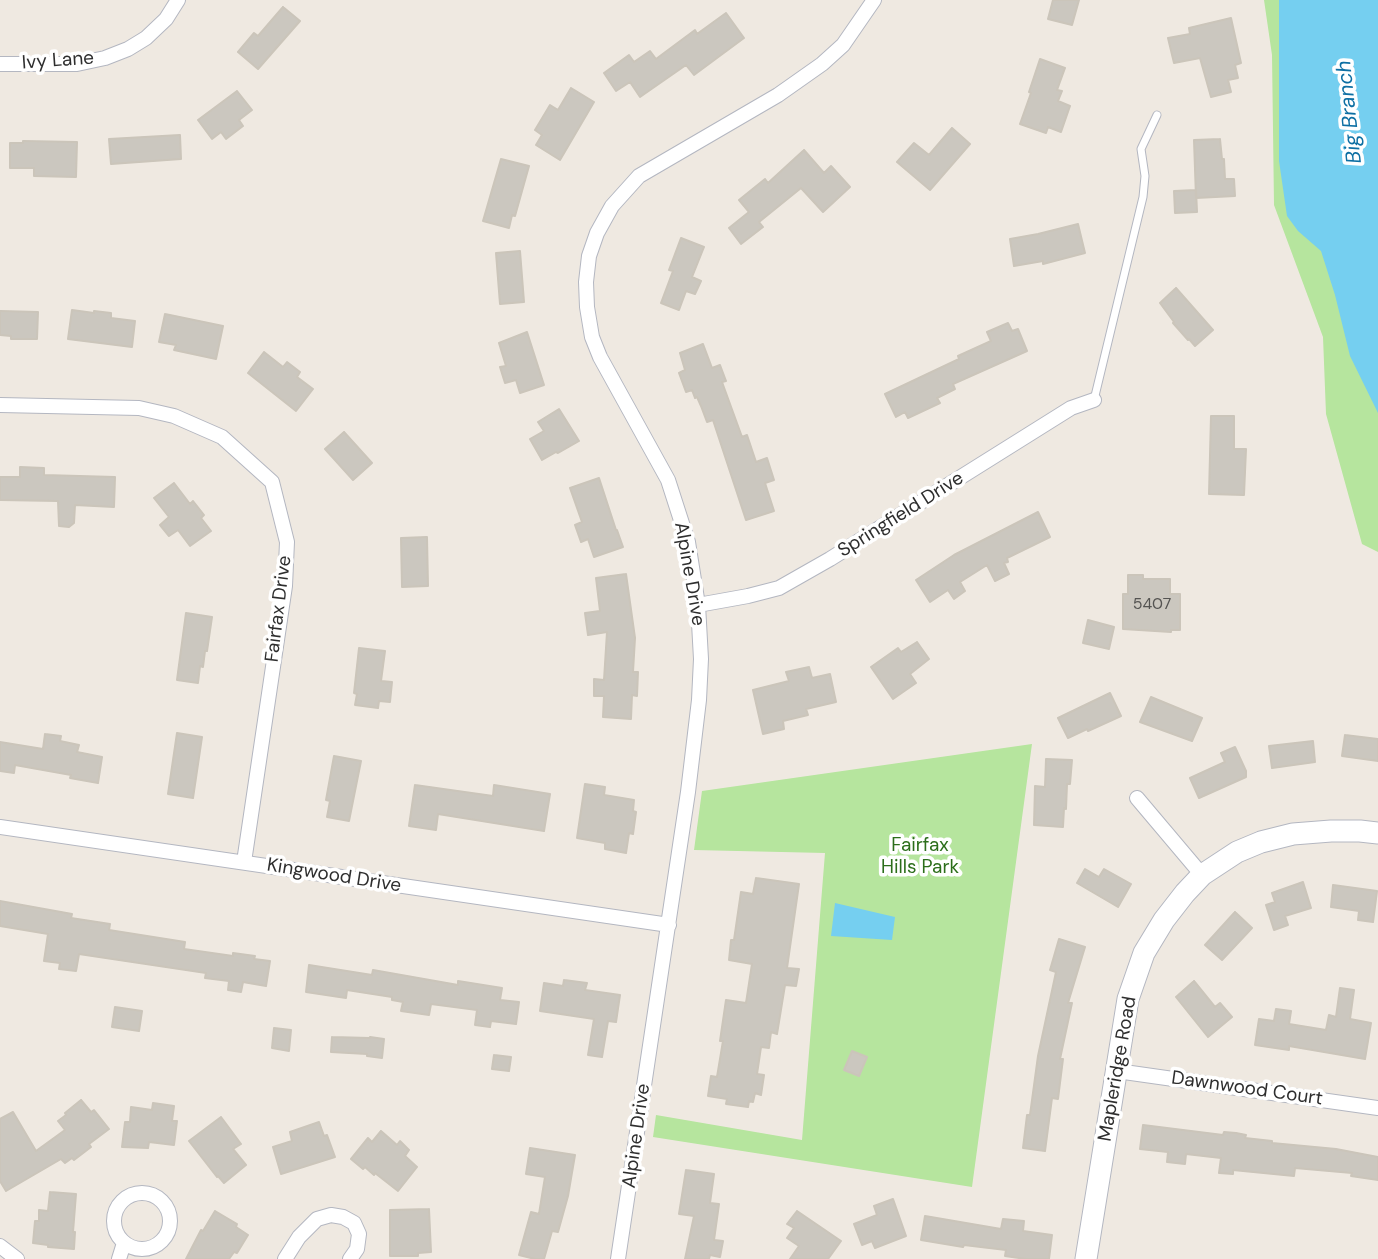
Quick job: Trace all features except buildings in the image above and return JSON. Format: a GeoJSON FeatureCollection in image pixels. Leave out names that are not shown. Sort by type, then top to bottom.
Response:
{"type":"FeatureCollection","features":[{"type":"Feature","properties":{"kind":"street","name":"Ivy Lane"},"geometry":{"type":"LineString","coordinates":[[0,64],[77,64],[105,58],[146,38],[166,19],[178,0]]}},
{"type":"Feature","properties":{"kind":"street","name":"Alpine Drive"},"geometry":{"type":"LineString","coordinates":[[618,1259],[669,925],[699,700],[701,659],[698,605],[688,542],[668,480],[600,357],[592,337],[586,282],[589,256],[597,233],[612,206],[639,176],[778,95],[822,64],[842,45],[874,0]]}},
{"type":"Feature","properties":{"kind":"street","name":"Springfield Drive"},"geometry":{"type":"LineString","coordinates":[[698,605],[779,588],[1071,408],[1094,400]]}},
{"type":"Feature","properties":{"kind":"street","name":"Fairfax Drive"},"geometry":{"type":"LineString","coordinates":[[0,405],[139,408],[174,416],[222,437],[272,482],[287,541],[285,586],[244,862]]}},
{"type":"Feature","properties":{"kind":"street"},"geometry":{"type":"LineString","coordinates":[[1137,798],[1202,875]]}},
{"type":"Feature","properties":{"kind":"street","name":"Kingwood Drive"},"geometry":{"type":"LineString","coordinates":[[0,827],[669,925]]}},
{"type":"Feature","properties":{"kind":"street","name":"Mapleridge Road"},"geometry":{"type":"LineString","coordinates":[[1086,1259],[1128,999],[1144,953],[1164,920],[1202,875],[1237,852],[1261,842],[1293,834],[1331,831],[1378,833]]}},
{"type":"Feature","properties":{"kind":"street","name":"Dawnwood Court"},"geometry":{"type":"LineString","coordinates":[[1117,1071],[1378,1108]]}},
{"type":"Feature","properties":{"kind":"street"},"geometry":{"type":"LineString","coordinates":[[149,1193],[158,1197],[169,1212],[170,1221],[164,1237],[158,1244],[141,1249],[124,1243],[114,1227],[116,1208],[130,1195],[149,1193]]}},
{"type":"Feature","properties":{"kind":"street"},"geometry":{"type":"LineString","coordinates":[[285,1259],[299,1237],[317,1219],[331,1215],[354,1223],[359,1234],[357,1249],[350,1259]]}},
{"type":"Feature","properties":{"kind":"street"},"geometry":{"type":"LineString","coordinates":[[119,1259],[124,1243]]}},
{"type":"Feature","properties":{"kind":"street"},"geometry":{"type":"LineString","coordinates":[[0,1246],[17,1259]]}},
{"type":"Feature","properties":{"kind":"lane"},"geometry":{"type":"LineString","coordinates":[[1094,400],[1143,197],[1145,176],[1141,149],[1157,115]]}},
{"type":"Feature","properties":{"kind":"green space"},"geometry":{"type":"Polygon","coordinates":[[[1264,0],[1378,0],[1378,552],[1362,544],[1326,414],[1323,337],[1274,205],[1272,55],[1264,0]]]}},
{"type":"Feature","properties":{"kind":"green space","name":"Fairfax Hills Park"},"geometry":{"type":"Polygon","coordinates":[[[1032,744],[972,1187],[653,1137],[656,1115],[802,1140],[825,853],[694,850],[702,791],[1032,744]]]}},
{"type":"Feature","properties":{"kind":"water","name":"Big Branch"},"geometry":{"type":"Polygon","coordinates":[[[1279,0],[1378,0],[1378,413],[1350,356],[1321,251],[1298,231],[1287,216],[1279,161],[1279,0]]]}},
{"type":"Feature","properties":{"kind":"water"},"geometry":{"type":"Polygon","coordinates":[[[835,903],[895,917],[892,940],[831,936],[835,903]]]}}]}
